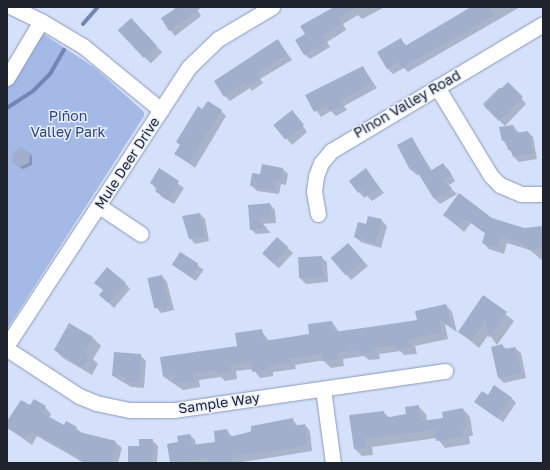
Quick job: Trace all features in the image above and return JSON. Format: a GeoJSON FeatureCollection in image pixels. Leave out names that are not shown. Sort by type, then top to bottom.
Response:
{"type":"FeatureCollection","features":[{"type":"Feature","properties":{"kind":"street"},"geometry":{"type":"LineString","coordinates":[[12,7],[41,21],[83,46],[161,110]]}},
{"type":"Feature","properties":{"kind":"street","name":"Mule Deer Drive"},"geometry":{"type":"LineString","coordinates":[[7,345],[189,67],[208,46],[272,7]]}},
{"type":"Feature","properties":{"kind":"street"},"geometry":{"type":"LineString","coordinates":[[7,78],[41,21]]}},
{"type":"Feature","properties":{"kind":"street","name":"Pinon Valley Road"},"geometry":{"type":"LineString","coordinates":[[318,214],[314,191],[316,176],[321,163],[331,151],[543,24]]}},
{"type":"Feature","properties":{"kind":"street"},"geometry":{"type":"LineString","coordinates":[[436,87],[491,176],[500,185],[521,194],[543,194]]}},
{"type":"Feature","properties":{"kind":"street"},"geometry":{"type":"LineString","coordinates":[[99,206],[141,234]]}},
{"type":"Feature","properties":{"kind":"street","name":"Sample Way"},"geometry":{"type":"LineString","coordinates":[[7,349],[80,396],[96,403],[130,410],[174,410],[444,371]]}},
{"type":"Feature","properties":{"kind":"street"},"geometry":{"type":"LineString","coordinates":[[323,389],[333,463]]}},
{"type":"Feature","properties":{"kind":"green space","name":"Piñon Valley Park"},"geometry":{"type":"Polygon","coordinates":[[[42,33],[95,68],[144,112],[144,116],[7,329],[7,87],[13,82],[42,33]]]}},
{"type":"Feature","properties":{"kind":"building"},"geometry":{"type":"Polygon","coordinates":[[[178,7],[202,7],[169,31],[161,18],[178,7]]]}},
{"type":"Feature","properties":{"kind":"building"},"geometry":{"type":"Polygon","coordinates":[[[334,7],[358,7],[338,18],[342,24],[322,36],[326,42],[304,55],[295,40],[305,34],[300,26],[334,7]]]}},
{"type":"Feature","properties":{"kind":"building"},"geometry":{"type":"Polygon","coordinates":[[[471,7],[489,7],[494,16],[402,67],[399,62],[387,69],[377,52],[401,38],[405,46],[471,7]]]}},
{"type":"Feature","properties":{"kind":"building"},"geometry":{"type":"Polygon","coordinates":[[[131,18],[157,46],[144,58],[118,30],[131,18]]]}},
{"type":"Feature","properties":{"kind":"building"},"geometry":{"type":"Polygon","coordinates":[[[278,39],[287,55],[256,73],[259,78],[246,86],[244,83],[224,97],[214,81],[278,39]]]}},
{"type":"Feature","properties":{"kind":"building"},"geometry":{"type":"Polygon","coordinates":[[[363,66],[372,83],[340,100],[342,105],[330,111],[327,105],[314,112],[305,95],[363,66]]]}},
{"type":"Feature","properties":{"kind":"building"},"geometry":{"type":"Polygon","coordinates":[[[508,82],[523,97],[499,121],[484,106],[508,82]]]}},
{"type":"Feature","properties":{"kind":"building"},"geometry":{"type":"Polygon","coordinates":[[[208,101],[222,110],[189,163],[174,154],[180,145],[176,142],[198,106],[202,109],[208,101]]]}},
{"type":"Feature","properties":{"kind":"building"},"geometry":{"type":"Polygon","coordinates":[[[292,110],[304,125],[285,140],[273,125],[292,110]]]}},
{"type":"Feature","properties":{"kind":"building"},"geometry":{"type":"Polygon","coordinates":[[[513,125],[515,133],[528,131],[533,153],[513,157],[511,150],[508,150],[506,140],[502,141],[499,127],[513,125]]]}},
{"type":"Feature","properties":{"kind":"building"},"geometry":{"type":"Polygon","coordinates":[[[412,137],[430,171],[443,163],[451,175],[442,180],[452,188],[434,199],[415,168],[410,170],[397,145],[412,137]]]}},
{"type":"Feature","properties":{"kind":"building"},"geometry":{"type":"Polygon","coordinates":[[[21,147],[30,153],[29,163],[20,167],[12,163],[13,153],[21,147]]]}},
{"type":"Feature","properties":{"kind":"building"},"geometry":{"type":"Polygon","coordinates":[[[262,164],[283,168],[281,180],[276,179],[274,190],[250,186],[252,173],[260,174],[262,164]]]}},
{"type":"Feature","properties":{"kind":"building"},"geometry":{"type":"Polygon","coordinates":[[[159,168],[179,181],[168,200],[155,191],[158,188],[150,183],[159,168]]]}},
{"type":"Feature","properties":{"kind":"building"},"geometry":{"type":"Polygon","coordinates":[[[366,168],[379,187],[366,196],[362,190],[358,193],[349,181],[366,168]]]}},
{"type":"Feature","properties":{"kind":"building"},"geometry":{"type":"Polygon","coordinates":[[[459,193],[492,218],[524,228],[543,226],[543,248],[528,250],[528,246],[501,237],[498,248],[482,243],[485,233],[464,218],[458,226],[443,215],[459,193]]]}},
{"type":"Feature","properties":{"kind":"building"},"geometry":{"type":"Polygon","coordinates":[[[270,203],[271,218],[258,219],[267,228],[250,230],[248,205],[270,203]]]}},
{"type":"Feature","properties":{"kind":"building"},"geometry":{"type":"Polygon","coordinates":[[[200,213],[205,236],[189,239],[182,216],[200,213]]]}},
{"type":"Feature","properties":{"kind":"building"},"geometry":{"type":"Polygon","coordinates":[[[368,216],[382,219],[375,243],[354,237],[358,222],[366,224],[368,216]]]}},
{"type":"Feature","properties":{"kind":"building"},"geometry":{"type":"Polygon","coordinates":[[[277,237],[288,247],[273,263],[262,253],[277,237]]]}},
{"type":"Feature","properties":{"kind":"building"},"geometry":{"type":"Polygon","coordinates":[[[348,243],[363,260],[346,275],[331,258],[348,243]]]}},
{"type":"Feature","properties":{"kind":"building"},"geometry":{"type":"Polygon","coordinates":[[[180,252],[199,264],[191,276],[172,265],[180,252]]]}},
{"type":"Feature","properties":{"kind":"building"},"geometry":{"type":"Polygon","coordinates":[[[322,256],[323,277],[299,278],[298,257],[322,256]]]}},
{"type":"Feature","properties":{"kind":"building"},"geometry":{"type":"Polygon","coordinates":[[[107,267],[126,283],[108,303],[99,295],[103,290],[94,283],[107,267]]]}},
{"type":"Feature","properties":{"kind":"building"},"geometry":{"type":"Polygon","coordinates":[[[162,275],[169,305],[154,309],[147,278],[162,275]]]}},
{"type":"Feature","properties":{"kind":"building"},"geometry":{"type":"Polygon","coordinates":[[[483,295],[507,312],[489,338],[485,320],[471,341],[458,332],[483,295]]]}},
{"type":"Feature","properties":{"kind":"building"},"geometry":{"type":"Polygon","coordinates":[[[446,304],[451,327],[439,319],[442,333],[409,339],[410,347],[396,349],[395,345],[373,348],[374,352],[361,354],[360,349],[337,353],[338,359],[323,361],[322,354],[312,355],[289,359],[290,362],[267,366],[267,369],[252,372],[251,362],[230,365],[231,372],[217,374],[216,370],[193,373],[194,381],[175,383],[174,375],[163,377],[160,357],[237,346],[235,333],[262,329],[264,341],[309,334],[308,324],[332,321],[334,332],[417,320],[415,311],[446,304]]]}},
{"type":"Feature","properties":{"kind":"building"},"geometry":{"type":"Polygon","coordinates":[[[69,323],[93,337],[85,352],[90,355],[83,367],[54,350],[69,323]]]}},
{"type":"Feature","properties":{"kind":"building"},"geometry":{"type":"Polygon","coordinates":[[[502,344],[504,349],[515,347],[522,373],[498,378],[491,347],[502,344]]]}},
{"type":"Feature","properties":{"kind":"building"},"geometry":{"type":"Polygon","coordinates":[[[114,352],[141,354],[139,383],[125,382],[125,377],[112,376],[114,352]]]}},
{"type":"Feature","properties":{"kind":"building"},"geometry":{"type":"Polygon","coordinates":[[[494,385],[511,397],[497,418],[474,402],[482,391],[488,395],[494,385]]]}},
{"type":"Feature","properties":{"kind":"building"},"geometry":{"type":"Polygon","coordinates":[[[34,399],[46,406],[42,413],[64,425],[66,421],[77,427],[75,431],[116,441],[111,463],[86,463],[79,460],[79,457],[30,431],[25,439],[7,428],[7,421],[21,400],[30,405],[34,399]]]}},
{"type":"Feature","properties":{"kind":"building"},"geometry":{"type":"Polygon","coordinates":[[[419,405],[421,421],[443,418],[442,412],[463,408],[466,428],[462,429],[463,437],[436,441],[435,430],[365,439],[366,448],[354,449],[349,415],[384,411],[385,418],[406,414],[405,407],[419,405]]]}},
{"type":"Feature","properties":{"kind":"building"},"geometry":{"type":"Polygon","coordinates":[[[293,418],[294,426],[305,424],[307,446],[231,456],[232,463],[208,463],[208,458],[170,463],[167,444],[178,442],[177,436],[190,434],[192,445],[215,442],[214,431],[227,429],[228,437],[251,432],[251,426],[293,418]]]}},
{"type":"Feature","properties":{"kind":"building"},"geometry":{"type":"Polygon","coordinates":[[[139,439],[153,439],[152,463],[128,463],[128,446],[139,446],[139,439]]]}},
{"type":"Feature","properties":{"kind":"waterway"},"geometry":{"type":"LineString","coordinates":[[83,24],[98,7]]}},
{"type":"Feature","properties":{"kind":"waterway"},"geometry":{"type":"LineString","coordinates":[[7,108],[33,91],[50,74],[64,50]]}}]}
